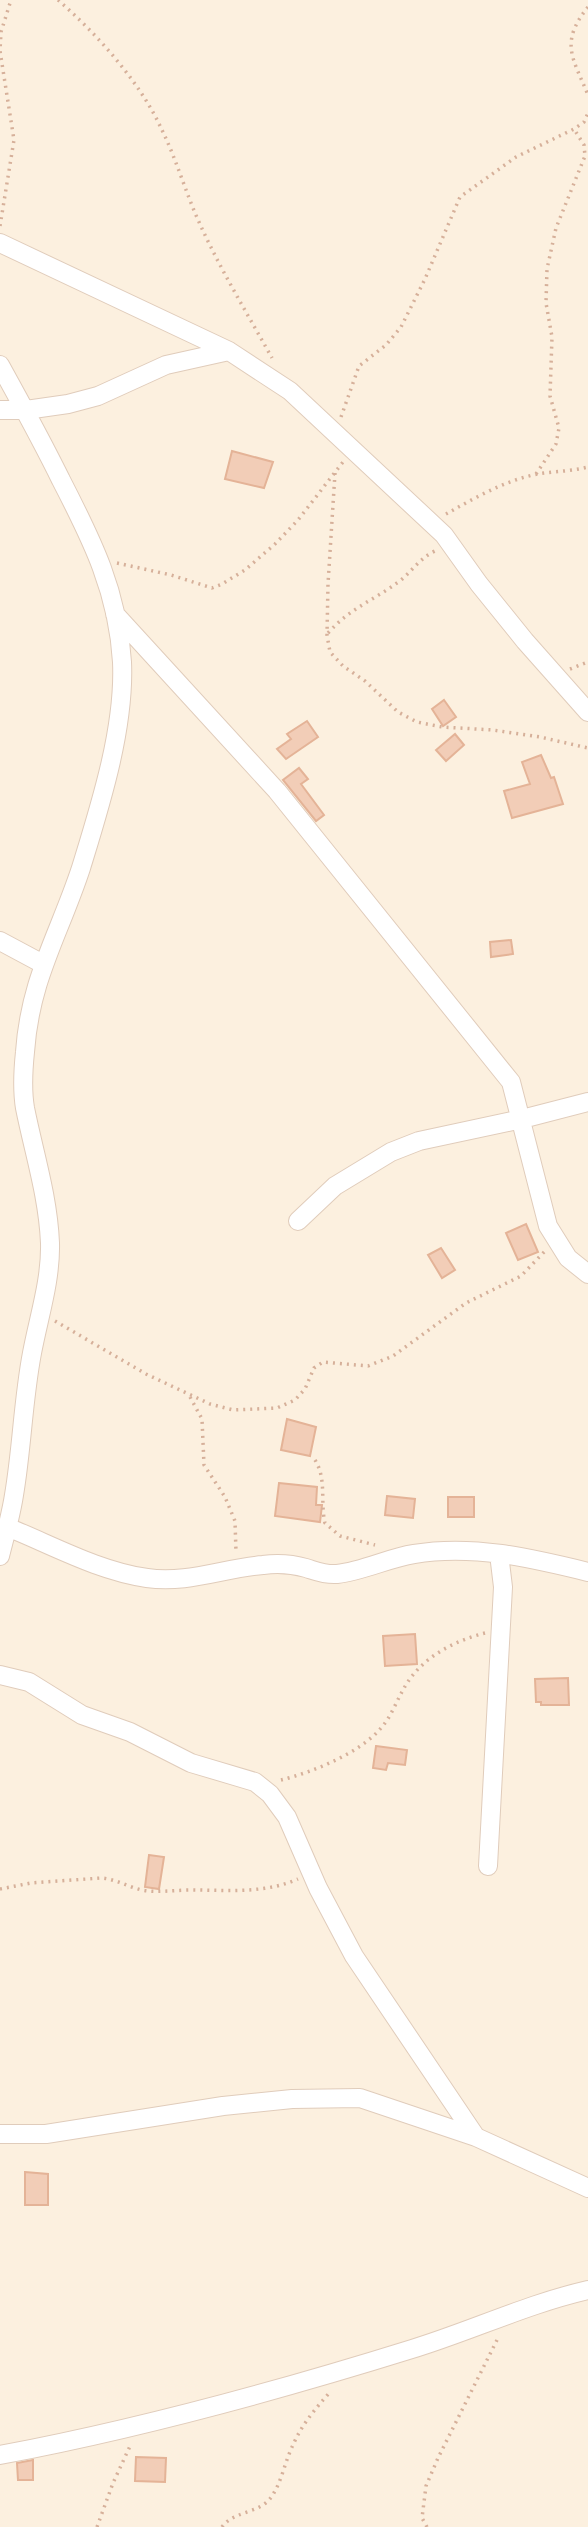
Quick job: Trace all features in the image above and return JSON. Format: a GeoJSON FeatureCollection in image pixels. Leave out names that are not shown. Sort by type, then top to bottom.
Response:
{"type":"FeatureCollection","features":[{"type":"Feature","properties":{"kind":"street"},"geometry":{"type":"LineString","coordinates":[[0,243],[229,351],[290,391],[452,545],[479,584],[588,712]]}},
{"type":"Feature","properties":{"kind":"street"},"geometry":{"type":"LineString","coordinates":[[0,411],[68,404],[98,396],[166,365],[229,351]]}},
{"type":"Feature","properties":{"kind":"street"},"geometry":{"type":"LineString","coordinates":[[0,365],[26,410],[101,561],[115,614],[122,662],[121,690],[99,812],[78,876],[43,964],[31,1007],[23,1072],[25,1106],[45,1191],[49,1258],[7,1495],[7,1527],[0,1556]]}},
{"type":"Feature","properties":{"kind":"street"},"geometry":{"type":"LineString","coordinates":[[115,614],[278,791],[512,1082],[544,1214],[553,1237],[568,1258],[588,1274]]}},
{"type":"Feature","properties":{"kind":"street"},"geometry":{"type":"LineString","coordinates":[[0,941],[43,964]]}},
{"type":"Feature","properties":{"kind":"street"},"geometry":{"type":"LineString","coordinates":[[298,1221],[335,1186],[391,1152],[419,1141],[588,1102]]}},
{"type":"Feature","properties":{"kind":"street"},"geometry":{"type":"LineString","coordinates":[[7,1527],[97,1565],[146,1578],[182,1580],[270,1564],[295,1565],[318,1573],[335,1574],[351,1572],[402,1556],[469,1550],[521,1556],[588,1572]]}},
{"type":"Feature","properties":{"kind":"street"},"geometry":{"type":"LineString","coordinates":[[488,1866],[503,1587],[499,1554]]}},
{"type":"Feature","properties":{"kind":"street"},"geometry":{"type":"LineString","coordinates":[[0,1675],[29,1682],[71,1710],[130,1732],[191,1763],[254,1782],[270,1794],[287,1817],[311,1872],[354,1956],[476,2137]]}},
{"type":"Feature","properties":{"kind":"street"},"geometry":{"type":"LineString","coordinates":[[0,2134],[46,2134],[223,2106],[336,2097],[360,2098],[476,2137],[588,2188]]}},
{"type":"Feature","properties":{"kind":"street"},"geometry":{"type":"LineString","coordinates":[[0,2455],[142,2424],[351,2368],[588,2290]]}},
{"type":"Feature","properties":{"kind":"path"},"geometry":{"type":"LineString","coordinates":[[0,226],[14,140],[0,51],[1,32],[11,0]]}},
{"type":"Feature","properties":{"kind":"path"},"geometry":{"type":"LineString","coordinates":[[58,0],[93,30],[141,93],[161,127],[199,222],[290,391]]}},
{"type":"Feature","properties":{"kind":"path"},"geometry":{"type":"LineString","coordinates":[[588,7],[571,34],[569,51],[588,95]]}},
{"type":"Feature","properties":{"kind":"path"},"geometry":{"type":"LineString","coordinates":[[337,433],[359,366],[386,345],[401,327],[460,197],[516,157],[574,129],[584,122],[588,113]]}},
{"type":"Feature","properties":{"kind":"path"},"geometry":{"type":"LineString","coordinates":[[536,474],[559,436],[558,419],[550,396],[552,337],[545,289],[556,228],[585,156],[584,145],[574,129]]}},
{"type":"Feature","properties":{"kind":"path"},"geometry":{"type":"LineString","coordinates":[[101,561],[171,575],[212,588],[222,584],[275,544],[298,520],[353,449]]}},
{"type":"Feature","properties":{"kind":"path"},"geometry":{"type":"LineString","coordinates":[[430,522],[473,499],[536,474],[562,473],[588,467]]}},
{"type":"Feature","properties":{"kind":"path"},"geometry":{"type":"LineString","coordinates":[[335,473],[329,546],[327,635],[330,652],[398,712],[417,722],[540,737],[588,748]]}},
{"type":"Feature","properties":{"kind":"path"},"geometry":{"type":"LineString","coordinates":[[327,635],[353,609],[399,582],[424,556],[452,545]]}},
{"type":"Feature","properties":{"kind":"path"},"geometry":{"type":"LineString","coordinates":[[41,1313],[146,1374],[210,1404],[233,1410],[277,1408],[295,1400],[304,1389],[314,1368],[323,1362],[368,1366],[393,1356],[466,1303],[521,1276],[540,1258],[553,1237]]}},
{"type":"Feature","properties":{"kind":"path"},"geometry":{"type":"LineString","coordinates":[[188,1394],[202,1419],[204,1465],[225,1497],[234,1521],[237,1568]]}},
{"type":"Feature","properties":{"kind":"path"},"geometry":{"type":"LineString","coordinates":[[315,1460],[323,1482],[325,1523],[341,1536],[380,1546]]}},
{"type":"Feature","properties":{"kind":"path"},"geometry":{"type":"LineString","coordinates":[[254,1782],[282,1780],[307,1773],[362,1744],[381,1728],[409,1679],[419,1667],[454,1642],[501,1629]]}},
{"type":"Feature","properties":{"kind":"path"},"geometry":{"type":"LineString","coordinates":[[0,1889],[31,1883],[101,1878],[154,1892],[252,1890],[279,1887],[311,1872]]}},
{"type":"Feature","properties":{"kind":"path"},"geometry":{"type":"LineString","coordinates":[[427,2527],[422,2518],[426,2486],[512,2313]]}},
{"type":"Feature","properties":{"kind":"path"},"geometry":{"type":"LineString","coordinates":[[222,2527],[231,2518],[262,2506],[272,2498],[304,2422],[351,2368]]}},
{"type":"Feature","properties":{"kind":"path"},"geometry":{"type":"LineString","coordinates":[[97,2527],[113,2483],[142,2424]]}},
{"type":"Feature","properties":{"kind":"building"},"geometry":{"type":"Polygon","coordinates":[[[232,451],[273,462],[264,488],[225,479],[232,451]]]}},
{"type":"Feature","properties":{"kind":"building"},"geometry":{"type":"Polygon","coordinates":[[[444,700],[456,717],[443,726],[432,709],[444,700]]]}},
{"type":"Feature","properties":{"kind":"building"},"geometry":{"type":"Polygon","coordinates":[[[307,721],[318,737],[286,759],[277,749],[291,739],[287,734],[307,721]]]}},
{"type":"Feature","properties":{"kind":"building"},"geometry":{"type":"Polygon","coordinates":[[[455,734],[464,745],[446,761],[436,750],[455,734]]]}},
{"type":"Feature","properties":{"kind":"building"},"geometry":{"type":"Polygon","coordinates":[[[541,755],[551,778],[554,777],[563,804],[512,818],[504,791],[530,784],[522,762],[541,755]]]}},
{"type":"Feature","properties":{"kind":"building"},"geometry":{"type":"Polygon","coordinates":[[[299,768],[308,779],[301,784],[324,815],[316,821],[283,780],[299,768]]]}},
{"type":"Feature","properties":{"kind":"building"},"geometry":{"type":"Polygon","coordinates":[[[511,940],[513,954],[491,957],[490,942],[511,940]]]}},
{"type":"Feature","properties":{"kind":"building"},"geometry":{"type":"Polygon","coordinates":[[[526,1224],[538,1252],[518,1260],[506,1233],[526,1224]]]}},
{"type":"Feature","properties":{"kind":"building"},"geometry":{"type":"Polygon","coordinates":[[[441,1248],[455,1270],[442,1278],[428,1255],[441,1248]]]}},
{"type":"Feature","properties":{"kind":"building"},"geometry":{"type":"Polygon","coordinates":[[[287,1419],[316,1427],[310,1456],[281,1450],[287,1419]]]}},
{"type":"Feature","properties":{"kind":"building"},"geometry":{"type":"Polygon","coordinates":[[[279,1483],[317,1487],[316,1505],[322,1505],[320,1522],[275,1516],[279,1483]]]}},
{"type":"Feature","properties":{"kind":"building"},"geometry":{"type":"Polygon","coordinates":[[[387,1496],[415,1499],[413,1518],[385,1515],[387,1496]]]}},
{"type":"Feature","properties":{"kind":"building"},"geometry":{"type":"Polygon","coordinates":[[[448,1497],[474,1497],[474,1517],[448,1517],[448,1497]]]}},
{"type":"Feature","properties":{"kind":"building"},"geometry":{"type":"Polygon","coordinates":[[[415,1634],[417,1664],[385,1666],[383,1636],[415,1634]]]}},
{"type":"Feature","properties":{"kind":"building"},"geometry":{"type":"Polygon","coordinates":[[[568,1678],[569,1705],[541,1705],[541,1702],[536,1702],[535,1679],[568,1678]]]}},
{"type":"Feature","properties":{"kind":"building"},"geometry":{"type":"Polygon","coordinates":[[[376,1746],[407,1750],[405,1765],[388,1763],[386,1770],[373,1768],[376,1746]]]}},
{"type":"Feature","properties":{"kind":"building"},"geometry":{"type":"Polygon","coordinates":[[[149,1855],[164,1857],[159,1889],[145,1887],[149,1855]]]}},
{"type":"Feature","properties":{"kind":"building"},"geometry":{"type":"Polygon","coordinates":[[[25,2172],[48,2174],[48,2205],[25,2205],[25,2172]]]}},
{"type":"Feature","properties":{"kind":"building"},"geometry":{"type":"Polygon","coordinates":[[[136,2457],[166,2458],[165,2482],[135,2481],[136,2457]]]}},
{"type":"Feature","properties":{"kind":"building"},"geometry":{"type":"Polygon","coordinates":[[[33,2460],[33,2480],[18,2480],[17,2463],[33,2460]]]}}]}
